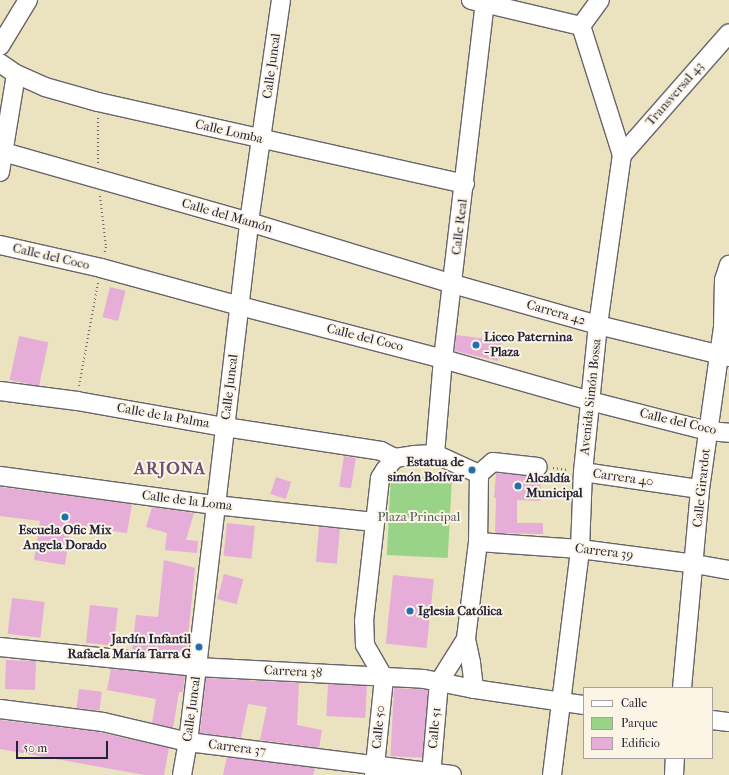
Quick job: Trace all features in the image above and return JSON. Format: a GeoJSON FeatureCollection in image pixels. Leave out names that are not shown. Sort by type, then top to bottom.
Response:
{"type":"FeatureCollection","features":[{"type":"Feature","properties":{"kind":"street"},"geometry":{"type":"LineString","coordinates":[[0,46],[28,0]]}},
{"type":"Feature","properties":{"kind":"street","name":"Calle Juncal"},"geometry":{"type":"LineString","coordinates":[[182,775],[198,667],[215,505],[249,222],[281,0]]}},
{"type":"Feature","properties":{"kind":"street"},"geometry":{"type":"LineString","coordinates":[[480,1],[581,26],[600,0]]}},
{"type":"Feature","properties":{"kind":"street","name":"Calle Real"},"geometry":{"type":"LineString","coordinates":[[435,454],[443,358],[465,184],[480,1]]}},
{"type":"Feature","properties":{"kind":"street","name":"Avenida Simón Bossa"},"geometry":{"type":"LineString","coordinates":[[552,775],[580,549],[583,472],[598,325],[622,155],[581,26]]}},
{"type":"Feature","properties":{"kind":"street","name":"Transversal 43"},"geometry":{"type":"LineString","coordinates":[[622,155],[729,33]]}},
{"type":"Feature","properties":{"kind":"street","name":"Calle Lomba"},"geometry":{"type":"LineString","coordinates":[[0,63],[16,74],[45,87],[98,102],[262,140],[465,184]]}},
{"type":"Feature","properties":{"kind":"street"},"geometry":{"type":"LineString","coordinates":[[0,172],[1,152],[16,74]]}},
{"type":"Feature","properties":{"kind":"street","name":"Calle del Mamón"},"geometry":{"type":"LineString","coordinates":[[1,152],[249,222],[453,284]]}},
{"type":"Feature","properties":{"kind":"street","name":"Calle del Coco"},"geometry":{"type":"LineString","coordinates":[[0,245],[101,268],[240,306],[443,358],[590,401],[708,431],[729,433]]}},
{"type":"Feature","properties":{"kind":"street","name":"Calle Girardot"},"geometry":{"type":"LineString","coordinates":[[682,687],[695,564],[700,490],[708,431],[724,355],[726,326],[724,280],[729,265]]}},
{"type":"Feature","properties":{"kind":"street","name":"Carrera 42"},"geometry":{"type":"LineString","coordinates":[[453,284],[598,325],[724,355]]}},
{"type":"Feature","properties":{"kind":"street","name":"Calle de la Palma"},"geometry":{"type":"LineString","coordinates":[[0,391],[77,401],[225,427],[381,451],[396,458]]}},
{"type":"Feature","properties":{"kind":"street"},"geometry":{"type":"LineString","coordinates":[[343,675],[358,662],[365,645],[364,615],[374,522],[380,478],[385,470],[396,458],[435,454],[479,474]]}},
{"type":"Feature","properties":{"kind":"street"},"geometry":{"type":"LineString","coordinates":[[474,689],[471,662],[466,639],[478,542],[479,474],[493,462],[538,467]]}},
{"type":"Feature","properties":{"kind":"street","name":"Carrera 40"},"geometry":{"type":"LineString","coordinates":[[583,472],[700,490]]}},
{"type":"Feature","properties":{"kind":"street","name":"Calle de la Loma"},"geometry":{"type":"LineString","coordinates":[[0,476],[215,505],[374,522]]}},
{"type":"Feature","properties":{"kind":"street","name":"Carrera 39"},"geometry":{"type":"LineString","coordinates":[[478,542],[580,549],[729,570]]}},
{"type":"Feature","properties":{"kind":"street"},"geometry":{"type":"LineString","coordinates":[[440,682],[466,639]]}},
{"type":"Feature","properties":{"kind":"street"},"geometry":{"type":"LineString","coordinates":[[365,645],[384,678]]}},
{"type":"Feature","properties":{"kind":"street","name":"Carrera 38"},"geometry":{"type":"LineString","coordinates":[[0,647],[198,667],[424,679],[474,689],[583,705]]}},
{"type":"Feature","properties":{"kind":"street","name":"Calle 50"},"geometry":{"type":"LineString","coordinates":[[375,770],[384,678]]}},
{"type":"Feature","properties":{"kind":"street","name":"Calle 51"},"geometry":{"type":"LineString","coordinates":[[431,774],[440,682]]}},
{"type":"Feature","properties":{"kind":"street","name":"Carrera 37"},"geometry":{"type":"LineString","coordinates":[[0,709],[103,722],[188,742],[375,770],[452,775]]}},
{"type":"Feature","properties":{"kind":"street"},"geometry":{"type":"LineString","coordinates":[[713,720],[729,722]]}},
{"type":"Feature","properties":{"kind":"street"},"geometry":{"type":"LineString","coordinates":[[674,775],[675,759]]}},
{"type":"Feature","properties":{"kind":"path","name":"Carrera 40"},"geometry":{"type":"LineString","coordinates":[[538,467],[583,472]]}},
{"type":"Feature","properties":{"kind":"green space","name":"Plaza Principal"},"geometry":{"type":"Polygon","coordinates":[[[391,475],[452,478],[448,558],[387,555],[391,475]]]}},
{"type":"Feature","properties":{"kind":"building"},"geometry":{"type":"Polygon","coordinates":[[[110,287],[126,291],[118,321],[103,317],[110,287]]]}},
{"type":"Feature","properties":{"kind":"building","name":"Liceo Paternina - Plaza"},"geometry":{"type":"Polygon","coordinates":[[[456,335],[502,341],[498,361],[455,351],[456,335]]]}},
{"type":"Feature","properties":{"kind":"building"},"geometry":{"type":"Polygon","coordinates":[[[19,336],[48,342],[39,386],[10,380],[19,336]]]}},
{"type":"Feature","properties":{"kind":"building"},"geometry":{"type":"Polygon","coordinates":[[[344,456],[356,458],[351,488],[339,487],[344,456]]]}},
{"type":"Feature","properties":{"kind":"building"},"geometry":{"type":"Polygon","coordinates":[[[496,473],[541,477],[540,501],[517,500],[517,523],[543,523],[543,534],[495,533],[496,498],[494,498],[496,473]]]}},
{"type":"Feature","properties":{"kind":"building"},"geometry":{"type":"Polygon","coordinates":[[[276,477],[291,482],[286,499],[270,494],[276,477]]]}},
{"type":"Feature","properties":{"kind":"building"},"geometry":{"type":"Polygon","coordinates":[[[0,487],[132,504],[127,533],[71,525],[65,565],[34,560],[40,521],[0,516],[0,487]]]}},
{"type":"Feature","properties":{"kind":"building"},"geometry":{"type":"Polygon","coordinates":[[[152,507],[194,513],[186,540],[198,541],[197,553],[165,550],[167,533],[146,527],[152,507]]]}},
{"type":"Feature","properties":{"kind":"building"},"geometry":{"type":"Polygon","coordinates":[[[227,523],[255,526],[251,559],[224,556],[227,523]]]}},
{"type":"Feature","properties":{"kind":"building"},"geometry":{"type":"Polygon","coordinates":[[[319,527],[340,529],[337,564],[316,562],[319,527]]]}},
{"type":"Feature","properties":{"kind":"building"},"geometry":{"type":"Polygon","coordinates":[[[164,560],[195,568],[186,655],[132,650],[136,615],[158,617],[164,560]]]}},
{"type":"Feature","properties":{"kind":"building"},"geometry":{"type":"Polygon","coordinates":[[[224,574],[243,579],[237,604],[217,599],[224,574]]]}},
{"type":"Feature","properties":{"kind":"building","name":"Iglesia Católica"},"geometry":{"type":"Polygon","coordinates":[[[393,575],[434,579],[427,648],[386,644],[393,575]]]}},
{"type":"Feature","properties":{"kind":"building"},"geometry":{"type":"Polygon","coordinates":[[[12,598],[45,602],[40,638],[8,634],[12,598]]]}},
{"type":"Feature","properties":{"kind":"building"},"geometry":{"type":"Polygon","coordinates":[[[90,605],[118,608],[114,646],[86,643],[90,605]]]}},
{"type":"Feature","properties":{"kind":"building"},"geometry":{"type":"Polygon","coordinates":[[[6,660],[36,661],[35,690],[5,689],[6,660]]]}},
{"type":"Feature","properties":{"kind":"building"},"geometry":{"type":"Polygon","coordinates":[[[111,669],[185,676],[183,692],[179,692],[173,728],[152,723],[156,699],[107,690],[111,669]]]}},
{"type":"Feature","properties":{"kind":"building"},"geometry":{"type":"Polygon","coordinates":[[[206,678],[299,683],[297,725],[322,730],[319,748],[260,740],[267,707],[248,704],[241,738],[200,733],[206,678]]]}},
{"type":"Feature","properties":{"kind":"building"},"geometry":{"type":"Polygon","coordinates":[[[328,684],[367,686],[365,718],[326,716],[328,684]]]}},
{"type":"Feature","properties":{"kind":"building"},"geometry":{"type":"Polygon","coordinates":[[[394,688],[428,690],[424,758],[390,756],[394,688]]]}},
{"type":"Feature","properties":{"kind":"building"},"geometry":{"type":"Polygon","coordinates":[[[79,689],[102,692],[100,711],[77,708],[79,689]]]}},
{"type":"Feature","properties":{"kind":"building"},"geometry":{"type":"Polygon","coordinates":[[[0,720],[98,732],[169,748],[164,775],[145,775],[0,749],[0,720]]]}},
{"type":"Feature","properties":{"kind":"building"},"geometry":{"type":"Polygon","coordinates":[[[227,757],[315,768],[313,775],[223,775],[227,757]]]}},
{"type":"Feature","properties":{"kind":"place","name":"Liceo Paternina - Plaza"},"geometry":{"type":"Point","coordinates":[476,345]}},
{"type":"Feature","properties":{"kind":"place","name":"Estatua de simón Bolívar"},"geometry":{"type":"Point","coordinates":[472,470]}},
{"type":"Feature","properties":{"kind":"place","name":"Alcaldía Municipal"},"geometry":{"type":"Point","coordinates":[518,486]}},
{"type":"Feature","properties":{"kind":"place","name":"Escuela Ofic Mix Angela Dorado"},"geometry":{"type":"Point","coordinates":[65,517]}},
{"type":"Feature","properties":{"kind":"place","name":"Iglesia Católica"},"geometry":{"type":"Point","coordinates":[410,611]}},
{"type":"Feature","properties":{"kind":"place","name":"Jardín Infantil Rafaela María Tarra G"},"geometry":{"type":"Point","coordinates":[199,647]}},
{"type":"Feature","properties":{"kind":"district","name":"ARJONA"},"geometry":{"type":"Point","coordinates":[170,469]}}]}
